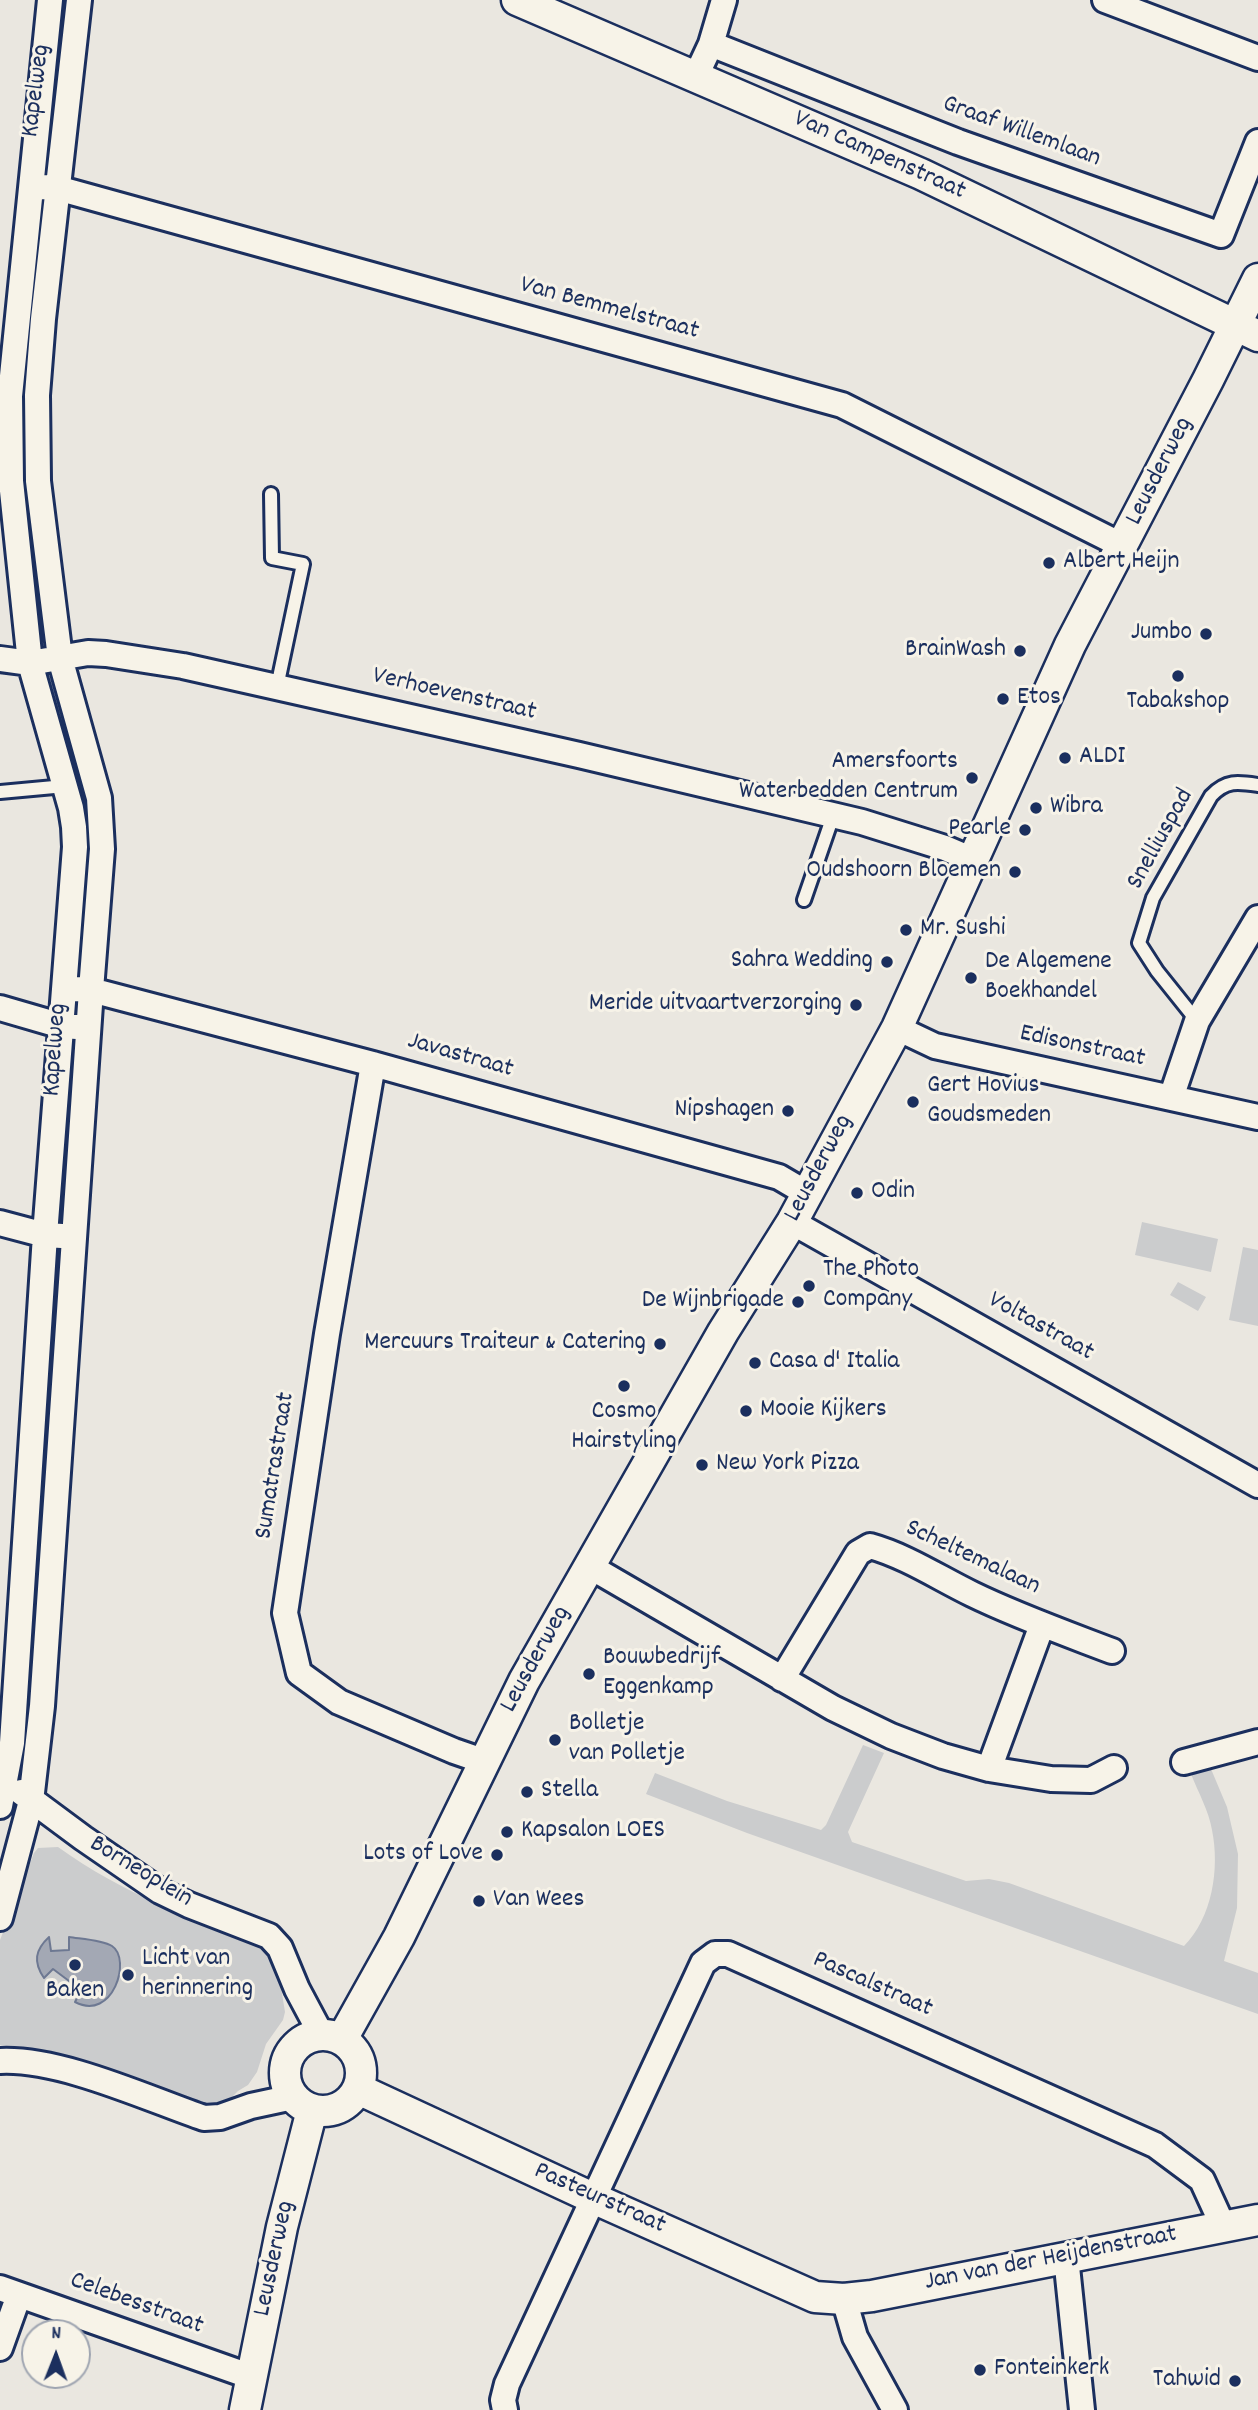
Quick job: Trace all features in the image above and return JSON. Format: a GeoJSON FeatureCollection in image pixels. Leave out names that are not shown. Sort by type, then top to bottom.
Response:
{"type":"FeatureCollection","features":[{"type":"Feature","properties":{"kind":"street","name":"Kapelweg"},"geometry":{"type":"LineString","coordinates":[[0,1805],[3,1776],[12,1743],[75,847],[75,827],[65,786],[30,663],[11,481],[10,396],[50,0]]}},
{"type":"Feature","properties":{"kind":"street","name":"Kapelweg"},"geometry":{"type":"LineString","coordinates":[[0,1917],[31,1801],[43,1692],[103,824],[99,798],[60,659],[38,481],[37,395],[20,316],[57,188],[79,0]]}},
{"type":"Feature","properties":{"kind":"street","name":"Van Campenstraat"},"geometry":{"type":"LineString","coordinates":[[517,0],[921,174],[1247,330]]}},
{"type":"Feature","properties":{"kind":"street"},"geometry":{"type":"LineString","coordinates":[[696,76],[711,44],[724,0]]}},
{"type":"Feature","properties":{"kind":"street"},"geometry":{"type":"LineString","coordinates":[[1105,0],[1258,58]]}},
{"type":"Feature","properties":{"kind":"street","name":"Graaf Willemlaan"},"geometry":{"type":"LineString","coordinates":[[711,44],[958,142],[1221,235],[1258,142]]}},
{"type":"Feature","properties":{"kind":"street"},"geometry":{"type":"LineString","coordinates":[[31,186],[57,188]]}},
{"type":"Feature","properties":{"kind":"street","name":"Van Bemmelstraat"},"geometry":{"type":"LineString","coordinates":[[57,188],[842,405],[1123,546]]}},
{"type":"Feature","properties":{"kind":"street","name":"Leusderweg"},"geometry":{"type":"LineString","coordinates":[[331,2036],[408,1921],[483,1761],[524,1681],[723,1332],[808,1194],[897,1028],[1070,645],[1123,546],[1247,330],[1258,279]]}},
{"type":"Feature","properties":{"kind":"street","name":"Verhoevenstraat"},"geometry":{"type":"LineString","coordinates":[[0,660],[30,663],[88,653],[183,666],[862,822],[945,848],[973,860]]}},
{"type":"Feature","properties":{"kind":"street"},"geometry":{"type":"LineString","coordinates":[[1171,1098],[1197,1021],[1258,918]]}},
{"type":"Feature","properties":{"kind":"street","name":"Javastraat"},"geometry":{"type":"LineString","coordinates":[[64,988],[90,990],[373,1064],[779,1177],[808,1194]]}},
{"type":"Feature","properties":{"kind":"street"},"geometry":{"type":"LineString","coordinates":[[0,1009],[62,1026],[88,1028]]}},
{"type":"Feature","properties":{"kind":"street","name":"Edisonstraat"},"geometry":{"type":"LineString","coordinates":[[897,1028],[935,1046],[1258,1117]]}},
{"type":"Feature","properties":{"kind":"street","name":"Sumatrastraat"},"geometry":{"type":"LineString","coordinates":[[373,1064],[327,1334],[285,1613],[299,1673],[339,1702],[483,1761]]}},
{"type":"Feature","properties":{"kind":"street","name":"Voltastraat"},"geometry":{"type":"LineString","coordinates":[[792,1222],[1258,1485]]}},
{"type":"Feature","properties":{"kind":"street"},"geometry":{"type":"LineString","coordinates":[[0,1223],[46,1235],[73,1237]]}},
{"type":"Feature","properties":{"kind":"street","name":"Scheltemalaan"},"geometry":{"type":"LineString","coordinates":[[782,1679],[858,1553],[870,1546],[886,1550],[974,1595],[1042,1625],[1112,1651]]}},
{"type":"Feature","properties":{"kind":"street"},"geometry":{"type":"LineString","coordinates":[[589,1566],[833,1708],[891,1736],[943,1756],[989,1769],[1051,1779],[1091,1780],[1114,1768]]}},
{"type":"Feature","properties":{"kind":"street","name":"Scheltemalaan"},"geometry":{"type":"LineString","coordinates":[[989,1769],[1042,1625]]}},
{"type":"Feature","properties":{"kind":"street"},"geometry":{"type":"LineString","coordinates":[[0,1659],[18,1639]]}},
{"type":"Feature","properties":{"kind":"street"},"geometry":{"type":"LineString","coordinates":[[1184,1762],[1258,1742]]}},
{"type":"Feature","properties":{"kind":"street","name":"Borneoplein"},"geometry":{"type":"LineString","coordinates":[[3,1776],[31,1801],[160,1891],[269,1936],[279,1948],[297,1989],[331,2036],[358,2055],[362,2078],[358,2089]]}},
{"type":"Feature","properties":{"kind":"street","name":"Pascalstraat"},"geometry":{"type":"LineString","coordinates":[[505,2410],[503,2400],[508,2384],[703,1963],[715,1954],[727,1954],[1154,2146],[1202,2180],[1223,2226]]}},
{"type":"Feature","properties":{"kind":"street"},"geometry":{"type":"LineString","coordinates":[[303,2103],[285,2078],[288,2057],[301,2041],[331,2036]]}},
{"type":"Feature","properties":{"kind":"street"},"geometry":{"type":"LineString","coordinates":[[0,2061],[19,2060],[47,2065],[204,2118],[220,2117],[251,2106],[303,2103],[334,2110],[352,2098],[358,2089]]}},
{"type":"Feature","properties":{"kind":"street","name":"Pasteurstraat"},"geometry":{"type":"LineString","coordinates":[[358,2089],[815,2297],[844,2299]]}},
{"type":"Feature","properties":{"kind":"street","name":"Leusderweg"},"geometry":{"type":"LineString","coordinates":[[244,2410],[282,2227],[303,2103]]}},
{"type":"Feature","properties":{"kind":"street","name":"Jan van der Heijdenstraat"},"geometry":{"type":"LineString","coordinates":[[844,2299],[1258,2220]]}},
{"type":"Feature","properties":{"kind":"street"},"geometry":{"type":"LineString","coordinates":[[1066,2257],[1082,2410]]}},
{"type":"Feature","properties":{"kind":"street"},"geometry":{"type":"LineString","coordinates":[[0,2348],[10,2291]]}},
{"type":"Feature","properties":{"kind":"street","name":"Celebesstraat"},"geometry":{"type":"LineString","coordinates":[[10,2291],[252,2377]]}},
{"type":"Feature","properties":{"kind":"street"},"geometry":{"type":"LineString","coordinates":[[844,2299],[855,2337],[895,2410]]}},
{"type":"Feature","properties":{"kind":"lane"},"geometry":{"type":"LineString","coordinates":[[271,494],[272,558],[303,564],[277,687]]}},
{"type":"Feature","properties":{"kind":"lane","name":"Snelliuspad"},"geometry":{"type":"LineString","coordinates":[[1197,1021],[1157,971],[1139,943],[1153,898],[1211,796],[1223,784],[1230,782],[1258,785]]}},
{"type":"Feature","properties":{"kind":"lane"},"geometry":{"type":"LineString","coordinates":[[0,792],[65,786]]}},
{"type":"Feature","properties":{"kind":"lane"},"geometry":{"type":"LineString","coordinates":[[804,900],[833,816]]}},
{"type":"Feature","properties":{"kind":"shaded area"},"geometry":{"type":"Polygon","coordinates":[[[1142,1222],[1218,1239],[1211,1272],[1135,1255],[1142,1222]]]}},
{"type":"Feature","properties":{"kind":"shaded area"},"geometry":{"type":"Polygon","coordinates":[[[1243,1247],[1258,1250],[1258,1326],[1229,1320],[1243,1247]]]}},
{"type":"Feature","properties":{"kind":"shaded area"},"geometry":{"type":"Polygon","coordinates":[[[1178,1282],[1206,1297],[1198,1311],[1170,1295],[1178,1282]]]}},
{"type":"Feature","properties":{"kind":"shaded area"},"geometry":{"type":"Polygon","coordinates":[[[863,1745],[884,1753],[848,1832],[852,1842],[966,1881],[989,1879],[1009,1883],[1184,1946],[1201,1922],[1212,1892],[1215,1861],[1211,1823],[1191,1774],[1211,1769],[1227,1807],[1238,1854],[1237,1908],[1224,1961],[1258,1973],[1258,2014],[747,1833],[646,1794],[655,1773],[727,1801],[821,1830],[826,1825],[863,1745]]]}},
{"type":"Feature","properties":{"kind":"shaded area"},"geometry":{"type":"Polygon","coordinates":[[[58,1847],[134,1892],[271,1951],[279,1975],[285,2012],[283,2020],[266,2044],[257,2072],[248,2085],[227,2102],[208,2107],[54,2053],[0,2045],[0,1940],[38,1848],[58,1847]],[[48,1937],[40,1947],[37,1957],[44,1978],[52,1968],[81,1990],[75,2002],[88,2006],[99,2004],[109,1997],[120,1976],[121,1964],[119,1954],[113,1947],[98,1941],[70,1937],[69,1950],[50,1951],[48,1937]]]}},
{"type":"Feature","properties":{"kind":"shaded area"},"geometry":{"type":"Polygon","coordinates":[[[49,1937],[51,1951],[69,1950],[69,1937],[108,1944],[118,1953],[119,1975],[109,1996],[100,2004],[88,2006],[75,2002],[81,1990],[53,1969],[44,1978],[38,1967],[37,1956],[49,1937]]]}},
{"type":"Feature","properties":{"kind":"place","name":"Albert Heijn"},"geometry":{"type":"Point","coordinates":[1049,563]}},
{"type":"Feature","properties":{"kind":"place","name":"Jumbo"},"geometry":{"type":"Point","coordinates":[1206,634]}},
{"type":"Feature","properties":{"kind":"place","name":"BrainWash"},"geometry":{"type":"Point","coordinates":[1020,651]}},
{"type":"Feature","properties":{"kind":"place","name":"Tabakshop"},"geometry":{"type":"Point","coordinates":[1178,676]}},
{"type":"Feature","properties":{"kind":"place","name":"Etos"},"geometry":{"type":"Point","coordinates":[1003,699]}},
{"type":"Feature","properties":{"kind":"place","name":"ALDI"},"geometry":{"type":"Point","coordinates":[1065,758]}},
{"type":"Feature","properties":{"kind":"place","name":"Amersfoorts Waterbedden Centrum"},"geometry":{"type":"Point","coordinates":[972,778]}},
{"type":"Feature","properties":{"kind":"place","name":"Wibra"},"geometry":{"type":"Point","coordinates":[1036,808]}},
{"type":"Feature","properties":{"kind":"place","name":"Pearle"},"geometry":{"type":"Point","coordinates":[1025,830]}},
{"type":"Feature","properties":{"kind":"place","name":"Oudshoorn Bloemen"},"geometry":{"type":"Point","coordinates":[1015,872]}},
{"type":"Feature","properties":{"kind":"place","name":"Mr. Sushi"},"geometry":{"type":"Point","coordinates":[906,930]}},
{"type":"Feature","properties":{"kind":"place","name":"Sahra Wedding"},"geometry":{"type":"Point","coordinates":[887,962]}},
{"type":"Feature","properties":{"kind":"place","name":"De Algemene Boekhandel"},"geometry":{"type":"Point","coordinates":[971,978]}},
{"type":"Feature","properties":{"kind":"place","name":"Meride uitvaartverzorging"},"geometry":{"type":"Point","coordinates":[856,1005]}},
{"type":"Feature","properties":{"kind":"place","name":"Gert Hovius Goudsmeden"},"geometry":{"type":"Point","coordinates":[913,1102]}},
{"type":"Feature","properties":{"kind":"place","name":"Nipshagen"},"geometry":{"type":"Point","coordinates":[788,1111]}},
{"type":"Feature","properties":{"kind":"place","name":"Odin"},"geometry":{"type":"Point","coordinates":[857,1193]}},
{"type":"Feature","properties":{"kind":"place","name":"The Photo Company"},"geometry":{"type":"Point","coordinates":[809,1286]}},
{"type":"Feature","properties":{"kind":"place","name":"De Wijnbrigade"},"geometry":{"type":"Point","coordinates":[798,1302]}},
{"type":"Feature","properties":{"kind":"place","name":"Mercuurs Traiteur & Catering"},"geometry":{"type":"Point","coordinates":[660,1344]}},
{"type":"Feature","properties":{"kind":"place","name":"Casa d' Italia"},"geometry":{"type":"Point","coordinates":[755,1363]}},
{"type":"Feature","properties":{"kind":"place","name":"Cosmo Hairstyling"},"geometry":{"type":"Point","coordinates":[624,1386]}},
{"type":"Feature","properties":{"kind":"place","name":"Mooie Kijkers"},"geometry":{"type":"Point","coordinates":[746,1411]}},
{"type":"Feature","properties":{"kind":"place","name":"New York Pizza"},"geometry":{"type":"Point","coordinates":[702,1465]}},
{"type":"Feature","properties":{"kind":"place","name":"Bouwbedrijf Eggenkamp"},"geometry":{"type":"Point","coordinates":[589,1674]}},
{"type":"Feature","properties":{"kind":"place","name":"Bolletje van Polletje"},"geometry":{"type":"Point","coordinates":[555,1740]}},
{"type":"Feature","properties":{"kind":"place","name":"Stella"},"geometry":{"type":"Point","coordinates":[527,1792]}},
{"type":"Feature","properties":{"kind":"place","name":"Kapsalon LOES"},"geometry":{"type":"Point","coordinates":[507,1832]}},
{"type":"Feature","properties":{"kind":"place","name":"Lots of Love"},"geometry":{"type":"Point","coordinates":[497,1855]}},
{"type":"Feature","properties":{"kind":"place","name":"Van Wees"},"geometry":{"type":"Point","coordinates":[479,1901]}},
{"type":"Feature","properties":{"kind":"place","name":"Baken"},"geometry":{"type":"Point","coordinates":[75,1965]}},
{"type":"Feature","properties":{"kind":"place","name":"Licht van herinnering"},"geometry":{"type":"Point","coordinates":[128,1975]}},
{"type":"Feature","properties":{"kind":"place","name":"Fonteinkerk"},"geometry":{"type":"Point","coordinates":[980,2370]}},
{"type":"Feature","properties":{"kind":"place","name":"Tahwid"},"geometry":{"type":"Point","coordinates":[1235,2381]}}]}
